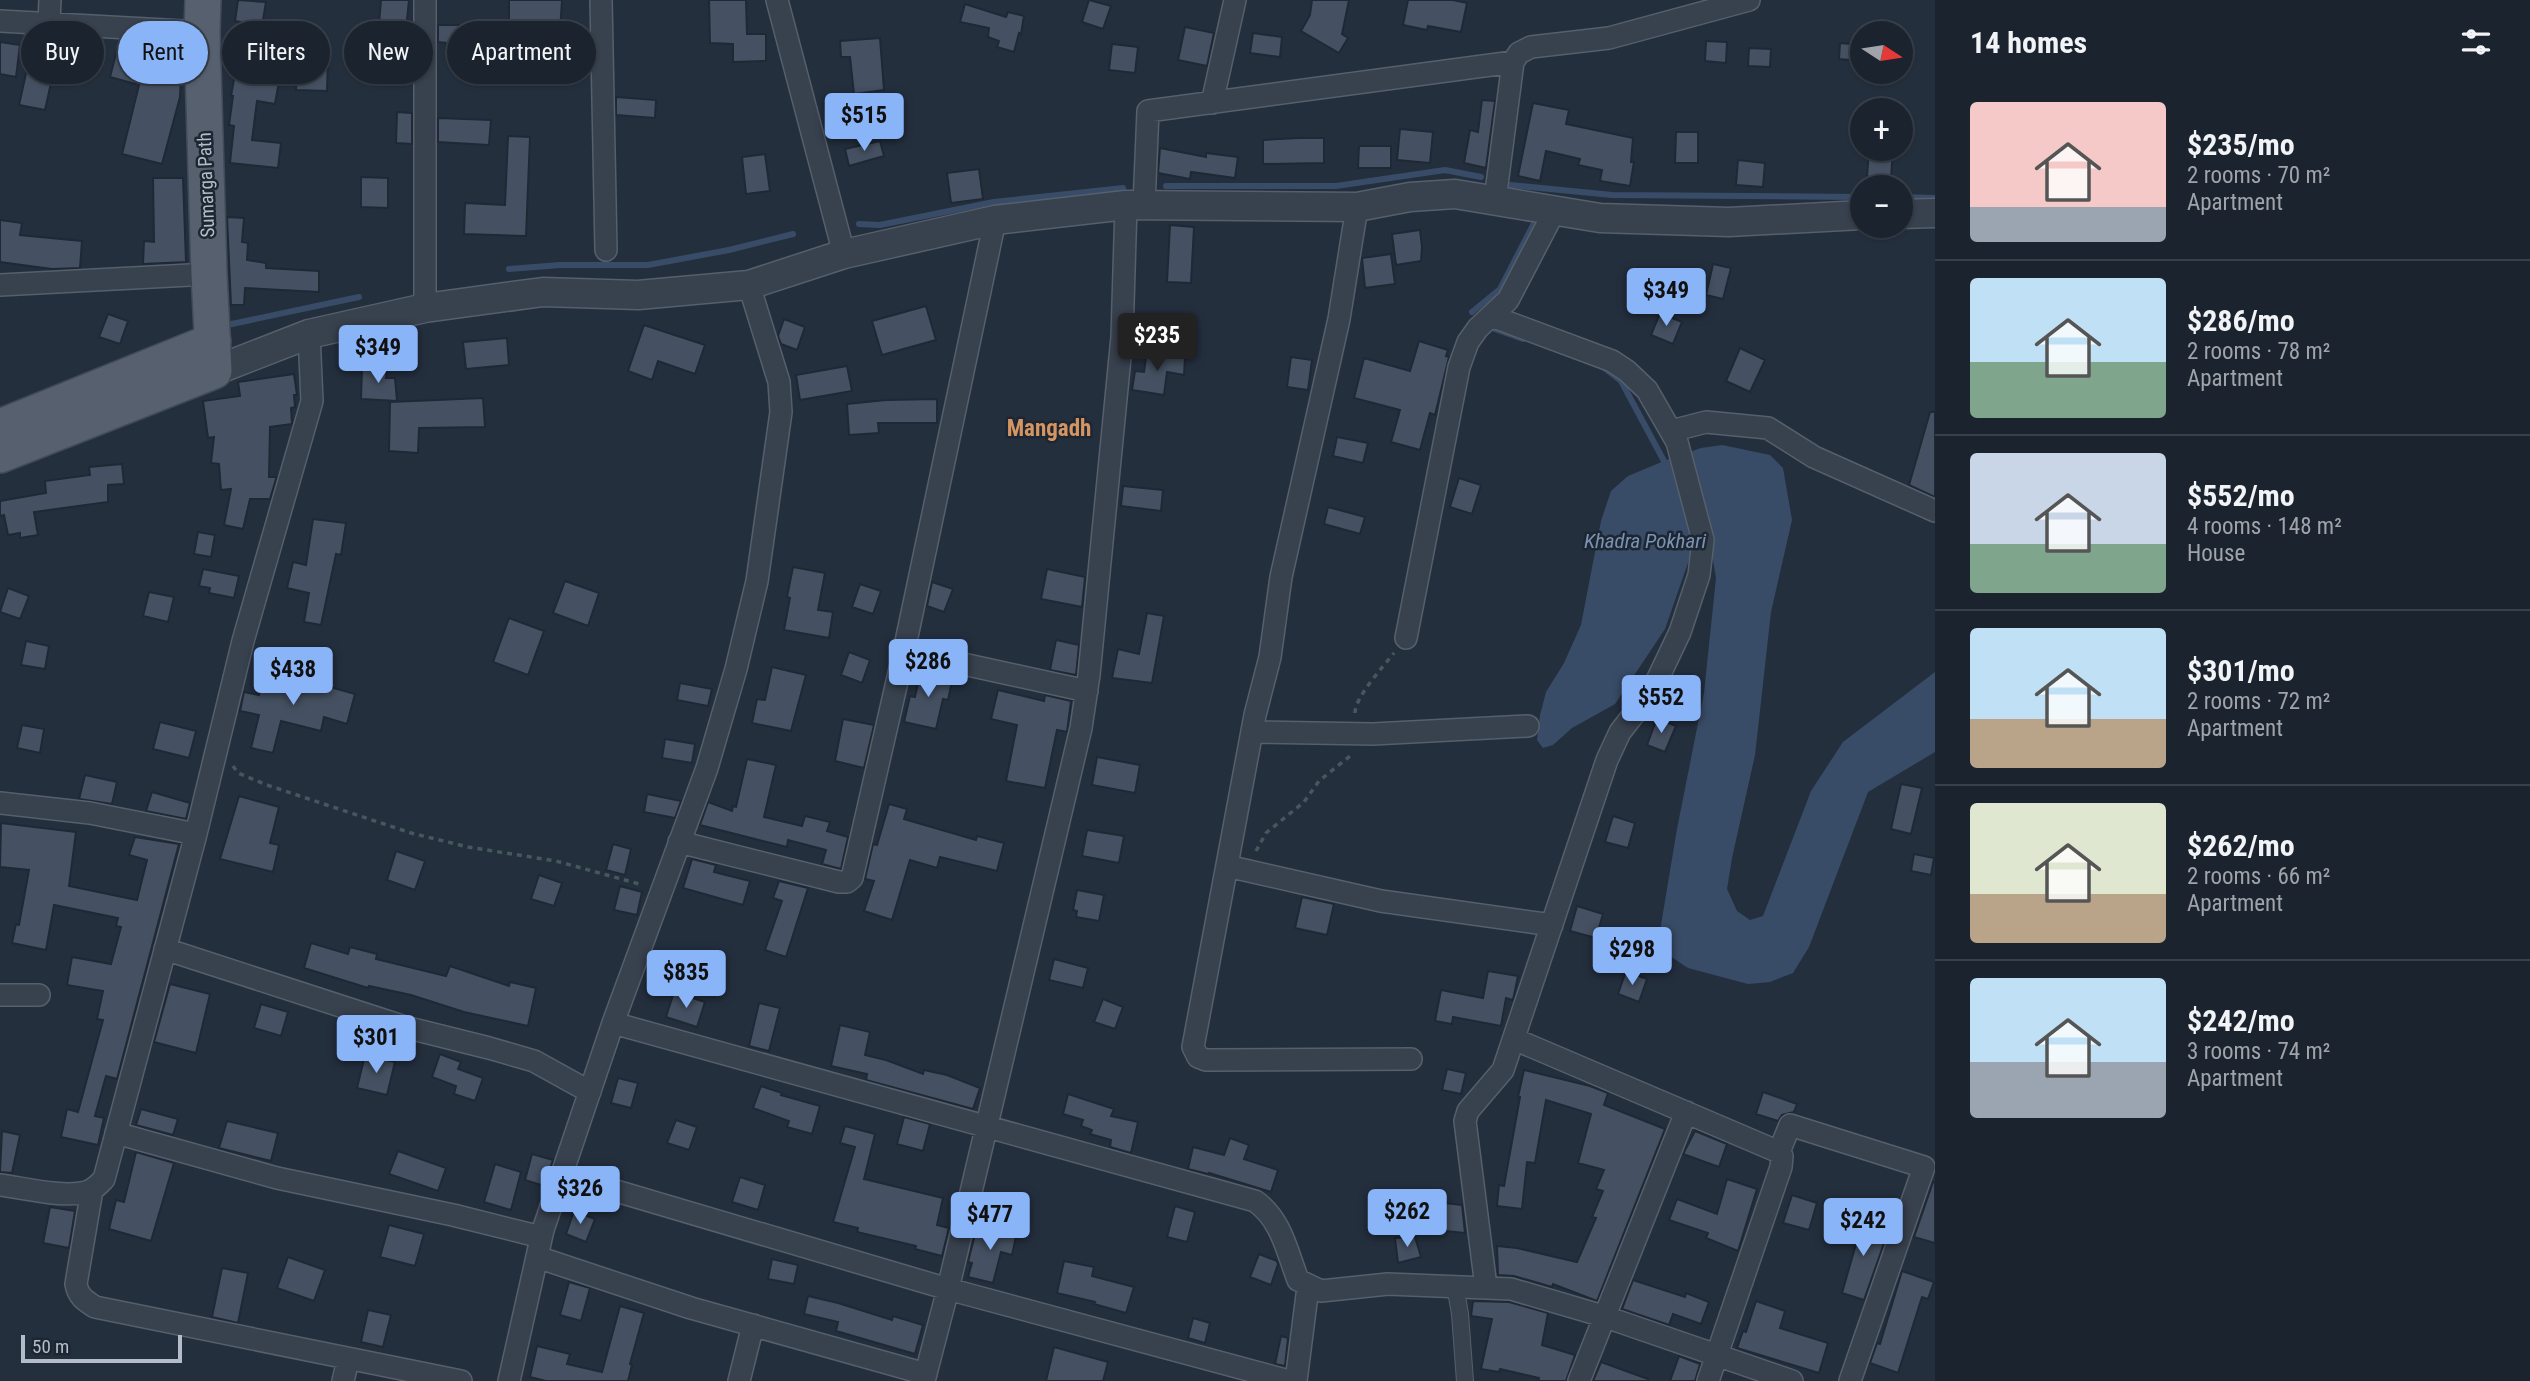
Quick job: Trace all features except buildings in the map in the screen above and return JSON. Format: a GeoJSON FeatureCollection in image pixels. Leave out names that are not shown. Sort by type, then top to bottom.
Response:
{"type":"FeatureCollection","features":[{"type":"Feature","properties":{"kind":"main road","name":"Sumarga Path"},"geometry":{"type":"LineString","coordinates":[[202,16],[209,274],[214,356]]}},
{"type":"Feature","properties":{"kind":"main road"},"geometry":{"type":"LineString","coordinates":[[0,427],[214,356]]}},
{"type":"Feature","properties":{"kind":"main road"},"geometry":{"type":"LineString","coordinates":[[0,455],[214,356]]}},
{"type":"Feature","properties":{"kind":"street"},"geometry":{"type":"LineString","coordinates":[[49,21],[50,0]]}},
{"type":"Feature","properties":{"kind":"street"},"geometry":{"type":"LineString","coordinates":[[425,0],[425,309]]}},
{"type":"Feature","properties":{"kind":"street"},"geometry":{"type":"LineString","coordinates":[[601,0],[606,250]]}},
{"type":"Feature","properties":{"kind":"street"},"geometry":{"type":"LineString","coordinates":[[778,0],[844,254]]}},
{"type":"Feature","properties":{"kind":"street"},"geometry":{"type":"LineString","coordinates":[[1212,103],[1235,0]]}},
{"type":"Feature","properties":{"kind":"street"},"geometry":{"type":"LineString","coordinates":[[1495,200],[1513,62],[1519,53],[1531,47],[1609,38],[1722,4],[1749,0]]}},
{"type":"Feature","properties":{"kind":"street"},"geometry":{"type":"LineString","coordinates":[[93,21],[202,16]]}},
{"type":"Feature","properties":{"kind":"street"},"geometry":{"type":"LineString","coordinates":[[0,21],[21,22]]}},
{"type":"Feature","properties":{"kind":"street"},"geometry":{"type":"LineString","coordinates":[[116,1133],[277,1178],[453,1215],[691,1308],[925,1378],[1087,691],[1135,205],[1148,111],[1513,62]]}},
{"type":"Feature","properties":{"kind":"street"},"geometry":{"type":"LineString","coordinates":[[214,356],[425,309],[543,292],[638,295],[750,285],[844,254],[995,220],[1135,205],[1357,207],[1410,197],[1455,194],[1600,218],[1729,222],[1850,216]]}},
{"type":"Feature","properties":{"kind":"street"},"geometry":{"type":"LineString","coordinates":[[1357,207],[1339,319],[1281,577],[1270,657],[1252,732],[1237,868],[1193,1047],[1198,1057],[1206,1060],[1411,1059]]}},
{"type":"Feature","properties":{"kind":"street"},"geometry":{"type":"LineString","coordinates":[[1406,638],[1459,367],[1468,342],[1478,328],[1507,300],[1555,211]]}},
{"type":"Feature","properties":{"kind":"street"},"geometry":{"type":"LineString","coordinates":[[1913,214],[1935,213]]}},
{"type":"Feature","properties":{"kind":"street"},"geometry":{"type":"LineString","coordinates":[[679,842],[839,882],[849,881],[904,651],[995,220]]}},
{"type":"Feature","properties":{"kind":"street"},"geometry":{"type":"LineString","coordinates":[[0,285],[209,274]]}},
{"type":"Feature","properties":{"kind":"street"},"geometry":{"type":"LineString","coordinates":[[509,1381],[539,1247],[613,1023],[707,768],[758,581],[781,412],[779,382],[750,285]]}},
{"type":"Feature","properties":{"kind":"street"},"geometry":{"type":"LineString","coordinates":[[1486,1287],[1465,1121],[1468,1111],[1503,1070],[1606,760],[1620,732],[1652,691],[1680,632],[1699,575],[1703,540],[1674,436],[1647,390],[1612,361],[1491,316]]}},
{"type":"Feature","properties":{"kind":"street"},"geometry":{"type":"LineString","coordinates":[[0,1185],[72,1194],[92,1189],[104,1179],[196,834],[243,641],[312,401],[309,334]]}},
{"type":"Feature","properties":{"kind":"street"},"geometry":{"type":"LineString","coordinates":[[1674,436],[1706,422],[1768,428],[1814,457],[1935,511]]}},
{"type":"Feature","properties":{"kind":"street"},"geometry":{"type":"LineString","coordinates":[[904,651],[1087,691]]}},
{"type":"Feature","properties":{"kind":"street"},"geometry":{"type":"LineString","coordinates":[[1252,732],[1358,734],[1528,726]]}},
{"type":"Feature","properties":{"kind":"street"},"geometry":{"type":"LineString","coordinates":[[0,803],[90,813],[196,834]]}},
{"type":"Feature","properties":{"kind":"street"},"geometry":{"type":"LineString","coordinates":[[1237,868],[1381,901],[1552,925]]}},
{"type":"Feature","properties":{"kind":"street"},"geometry":{"type":"LineString","coordinates":[[165,949],[405,1027],[534,1061],[590,1091]]}},
{"type":"Feature","properties":{"kind":"street"},"geometry":{"type":"LineString","coordinates":[[0,995],[39,995]]}},
{"type":"Feature","properties":{"kind":"street"},"geometry":{"type":"LineString","coordinates":[[613,1023],[1255,1201],[1267,1209],[1276,1221],[1298,1280],[1321,1292],[1388,1284],[1511,1289],[1604,1316],[1792,1381]]}},
{"type":"Feature","properties":{"kind":"street"},"geometry":{"type":"LineString","coordinates":[[1514,1039],[1779,1152],[1782,1156],[1781,1167],[1708,1381]]}},
{"type":"Feature","properties":{"kind":"street"},"geometry":{"type":"LineString","coordinates":[[1579,1381],[1686,1112]]}},
{"type":"Feature","properties":{"kind":"street"},"geometry":{"type":"LineString","coordinates":[[1779,1152],[1790,1125],[1924,1167],[1850,1381]]}},
{"type":"Feature","properties":{"kind":"street"},"geometry":{"type":"LineString","coordinates":[[562,1175],[948,1289],[1289,1381]]}},
{"type":"Feature","properties":{"kind":"street"},"geometry":{"type":"LineString","coordinates":[[92,1189],[76,1284],[83,1299],[95,1307],[461,1381]]}},
{"type":"Feature","properties":{"kind":"street"},"geometry":{"type":"LineString","coordinates":[[1455,1285],[1465,1381]]}},
{"type":"Feature","properties":{"kind":"street"},"geometry":{"type":"LineString","coordinates":[[1296,1381],[1308,1287]]}},
{"type":"Feature","properties":{"kind":"street"},"geometry":{"type":"LineString","coordinates":[[738,1381],[753,1325]]}},
{"type":"Feature","properties":{"kind":"street"},"geometry":{"type":"LineString","coordinates":[[343,1381],[348,1360]]}},
{"type":"Feature","properties":{"kind":"path"},"geometry":{"type":"LineString","coordinates":[[1237,868],[1266,833],[1304,802],[1319,781],[1352,755],[1359,745],[1354,709],[1406,638]]}},
{"type":"Feature","properties":{"kind":"path"},"geometry":{"type":"LineString","coordinates":[[216,751],[229,761],[238,773],[411,833],[468,847],[556,862],[662,890]]}},
{"type":"Feature","properties":{"kind":"water","name":"Khadra Pokhari"},"geometry":{"type":"Polygon","coordinates":[[[1722,445],[1770,455],[1783,468],[1792,520],[1771,612],[1755,755],[1727,889],[1737,911],[1750,920],[1763,916],[1811,791],[1843,742],[1935,672],[1935,752],[1868,792],[1809,947],[1793,973],[1770,982],[1748,984],[1688,968],[1670,956],[1660,931],[1704,693],[1716,578],[1702,493],[1686,488],[1680,498],[1692,536],[1690,557],[1665,629],[1615,704],[1572,728],[1553,745],[1543,748],[1537,740],[1546,692],[1564,663],[1581,625],[1601,521],[1611,491],[1628,476],[1664,461],[1701,448],[1722,445]]]}},
{"type":"Feature","properties":{"kind":"waterway"},"geometry":{"type":"LineString","coordinates":[[1166,186],[1336,186],[1445,170],[1481,177]]}},
{"type":"Feature","properties":{"kind":"waterway"},"geometry":{"type":"LineString","coordinates":[[1510,185],[1612,195],[1850,197]]}},
{"type":"Feature","properties":{"kind":"waterway"},"geometry":{"type":"LineString","coordinates":[[859,224],[880,225],[994,202],[1123,188]]}},
{"type":"Feature","properties":{"kind":"waterway"},"geometry":{"type":"LineString","coordinates":[[1913,197],[1935,198]]}},
{"type":"Feature","properties":{"kind":"waterway"},"geometry":{"type":"LineString","coordinates":[[1472,312],[1500,289],[1533,225]]}},
{"type":"Feature","properties":{"kind":"waterway"},"geometry":{"type":"LineString","coordinates":[[509,269],[560,265],[648,265],[729,250],[793,234]]}},
{"type":"Feature","properties":{"kind":"waterway"},"geometry":{"type":"LineString","coordinates":[[227,325],[359,297]]}},
{"type":"Feature","properties":{"kind":"waterway"},"geometry":{"type":"LineString","coordinates":[[1492,328],[1523,339]]}},
{"type":"Feature","properties":{"kind":"waterway"},"geometry":{"type":"LineString","coordinates":[[1603,367],[1621,381],[1664,461]]}},
{"type":"Feature","properties":{"kind":"district","name":"Mangadh"},"geometry":{"type":"Point","coordinates":[1049,428]}}]}
